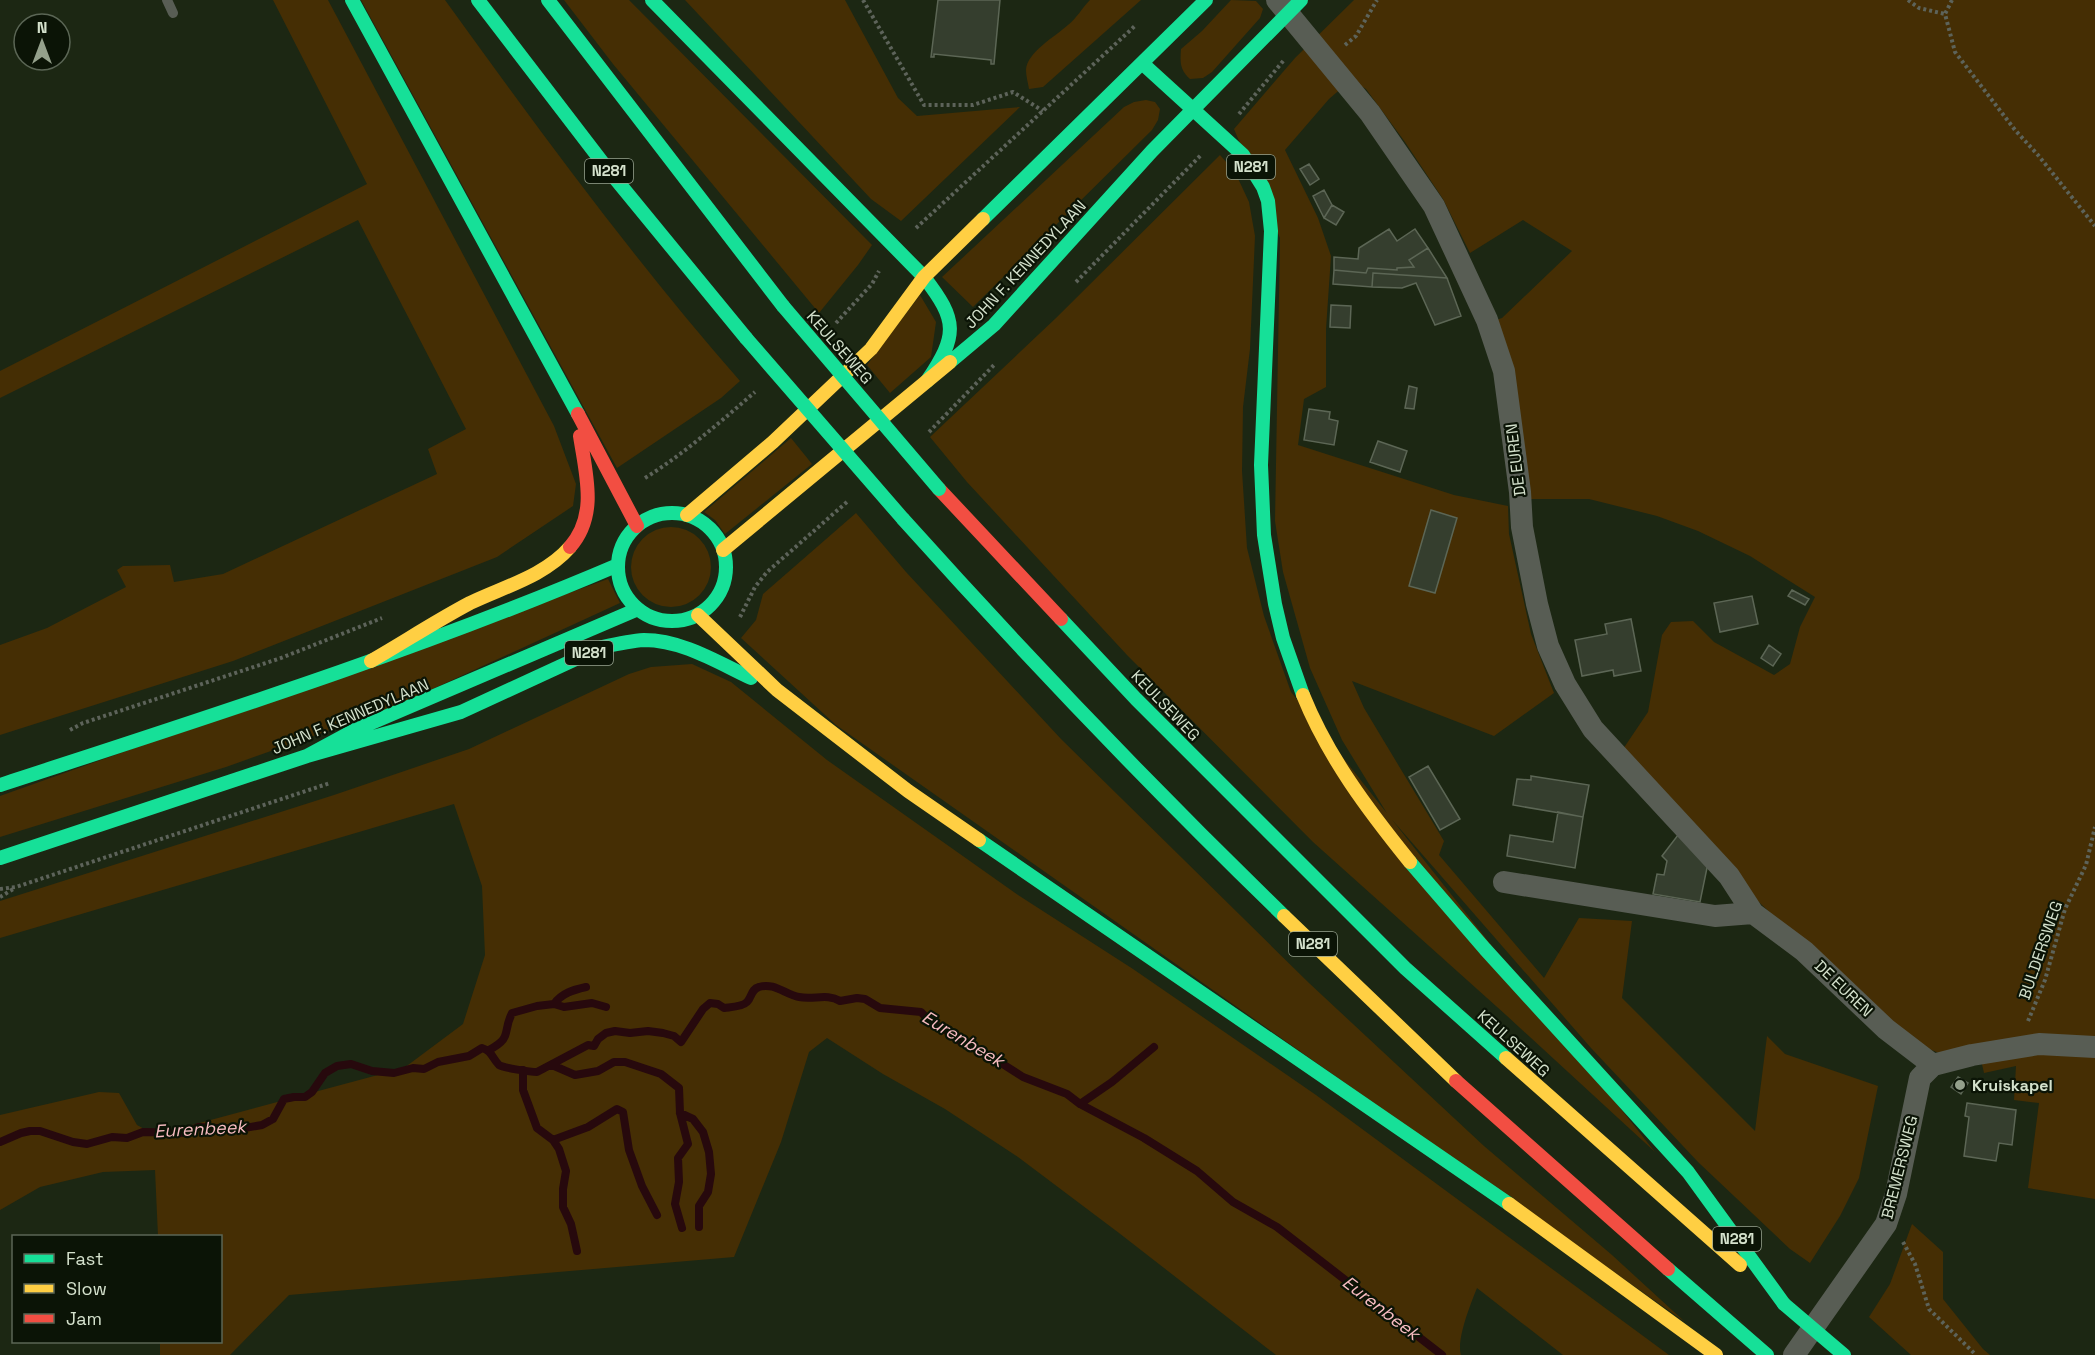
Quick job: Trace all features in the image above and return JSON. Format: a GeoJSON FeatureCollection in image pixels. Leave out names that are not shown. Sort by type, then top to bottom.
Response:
{"type":"FeatureCollection","features":[{"type":"Feature","properties":{"kind":"main road"},"geometry":{"type":"LineString","coordinates":[[352,0],[545,351],[636,526]]}},
{"type":"Feature","properties":{"kind":"main road","name":"N281"},"geometry":{"type":"LineString","coordinates":[[478,0],[578,133],[746,338],[975,600],[1092,725],[1208,843],[1452,1077],[1767,1355]]}},
{"type":"Feature","properties":{"kind":"main road","name":"KEULSEWEG"},"geometry":{"type":"LineString","coordinates":[[548,0],[783,306],[939,489],[1128,691],[1405,968],[1844,1355]]}},
{"type":"Feature","properties":{"kind":"main road"},"geometry":{"type":"LineString","coordinates":[[652,0],[942,298],[948,315],[949,345],[927,381]]}},
{"type":"Feature","properties":{"kind":"main road"},"geometry":{"type":"LineString","coordinates":[[687,515],[773,442],[871,349],[924,277],[1206,0]]}},
{"type":"Feature","properties":{"kind":"main road","name":"JOHN F. KENNEDYLAAN"},"geometry":{"type":"LineString","coordinates":[[723,550],[994,326],[1288,4]]}},
{"type":"Feature","properties":{"kind":"main road","name":"N281"},"geometry":{"type":"LineString","coordinates":[[1142,63],[1243,155],[1254,170],[1268,201],[1271,231],[1261,465],[1264,542],[1268,574],[1295,674],[1322,737],[1357,793],[1439,898],[1690,1174],[1784,1304]]}},
{"type":"Feature","properties":{"kind":"main road"},"geometry":{"type":"LineString","coordinates":[[371,661],[470,603],[546,566],[565,552],[579,537],[588,513],[588,492],[578,416]]}},
{"type":"Feature","properties":{"kind":"main road"},"geometry":{"type":"LineString","coordinates":[[663,514],[687,515],[704,524],[714,534],[723,550],[726,562],[725,578],[722,589],[711,604],[698,615],[682,620],[665,621],[649,616],[638,609],[622,590],[618,565],[622,546],[636,526],[663,514]]}},
{"type":"Feature","properties":{"kind":"main road"},"geometry":{"type":"LineString","coordinates":[[0,784],[371,661],[554,593],[618,565]]}},
{"type":"Feature","properties":{"kind":"main road","name":"JOHN F. KENNEDYLAAN"},"geometry":{"type":"LineString","coordinates":[[0,858],[307,756],[357,729],[638,609]]}},
{"type":"Feature","properties":{"kind":"main road","name":"N281"},"geometry":{"type":"LineString","coordinates":[[698,615],[777,690],[916,797],[1466,1173],[1716,1355]]}},
{"type":"Feature","properties":{"kind":"main road","name":"N281"},"geometry":{"type":"LineString","coordinates":[[307,756],[461,712],[602,647],[618,642],[636,640],[671,642],[699,652],[723,666],[777,690]]}},
{"type":"Feature","properties":{"kind":"street","name":"DE EUREN"},"geometry":{"type":"LineString","coordinates":[[1288,4],[1303,32],[1370,113],[1434,206],[1487,320],[1504,371],[1522,527],[1537,604],[1548,646],[1565,684],[1593,729],[1729,876],[1753,913],[1804,951],[1886,1029],[1933,1065]]}},
{"type":"Feature","properties":{"kind":"street"},"geometry":{"type":"LineString","coordinates":[[1504,882],[1715,916],[1753,913]]}},
{"type":"Feature","properties":{"kind":"street"},"geometry":{"type":"LineString","coordinates":[[1933,1065],[2039,1044],[2095,1047]]}},
{"type":"Feature","properties":{"kind":"street","name":"BREMERSWEG"},"geometry":{"type":"LineString","coordinates":[[1794,1355],[1886,1224],[1896,1194],[1920,1078],[1933,1065]]}},
{"type":"Feature","properties":{"kind":"lane"},"geometry":{"type":"LineString","coordinates":[[167,0],[174,12]]}},
{"type":"Feature","properties":{"kind":"path"},"geometry":{"type":"LineString","coordinates":[[863,0],[924,105],[973,105],[1013,92],[1043,111]]}},
{"type":"Feature","properties":{"kind":"path"},"geometry":{"type":"LineString","coordinates":[[1324,59],[1341,49],[1356,36],[1377,0]]}},
{"type":"Feature","properties":{"kind":"path"},"geometry":{"type":"LineString","coordinates":[[1908,0],[1919,8],[1945,14]]}},
{"type":"Feature","properties":{"kind":"path"},"geometry":{"type":"LineString","coordinates":[[1952,0],[1945,14],[1955,52],[2015,130],[2095,226]]}},
{"type":"Feature","properties":{"kind":"path"},"geometry":{"type":"LineString","coordinates":[[1071,286],[1222,134],[1279,69],[1303,32]]}},
{"type":"Feature","properties":{"kind":"path"},"geometry":{"type":"LineString","coordinates":[[1152,151],[1178,176]]}},
{"type":"Feature","properties":{"kind":"path"},"geometry":{"type":"LineString","coordinates":[[926,435],[997,363]]}},
{"type":"Feature","properties":{"kind":"path"},"geometry":{"type":"LineString","coordinates":[[720,636],[743,614],[755,587],[767,572],[854,496]]}},
{"type":"Feature","properties":{"kind":"path"},"geometry":{"type":"LineString","coordinates":[[0,897],[16,887],[341,779]]}},
{"type":"Feature","properties":{"kind":"path","name":"BULDERSWEG"},"geometry":{"type":"LineString","coordinates":[[2019,1047],[2045,980],[2065,909],[2086,865],[2095,827]]}},
{"type":"Feature","properties":{"kind":"path"},"geometry":{"type":"LineString","coordinates":[[1886,1224],[1899,1236],[1915,1264],[1929,1309],[1976,1355]]}},
{"type":"Feature","properties":{"kind":"shaded area"},"geometry":{"type":"Polygon","coordinates":[[[273,0],[328,0],[554,426],[576,484],[573,506],[497,557],[233,661],[0,735],[0,645],[47,628],[126,587],[117,570],[123,566],[170,565],[174,582],[223,574],[437,474],[428,449],[466,429],[358,220],[0,398],[0,371],[367,184],[273,0]]]}},
{"type":"Feature","properties":{"kind":"shaded area"},"geometry":{"type":"Polygon","coordinates":[[[361,0],[445,0],[625,242],[740,381],[721,398],[617,468],[361,0]]]}},
{"type":"Feature","properties":{"kind":"shaded area"},"geometry":{"type":"Polygon","coordinates":[[[564,0],[629,0],[872,245],[819,313],[613,64],[564,0]]]}},
{"type":"Feature","properties":{"kind":"shaded area"},"geometry":{"type":"Polygon","coordinates":[[[685,0],[845,0],[898,98],[917,116],[1020,107],[901,221],[871,199],[685,0]]]}},
{"type":"Feature","properties":{"kind":"shaded area"},"geometry":{"type":"Polygon","coordinates":[[[1090,0],[1141,0],[1043,87],[1029,89],[1026,70],[1031,57],[1071,22],[1090,0]]]}},
{"type":"Feature","properties":{"kind":"shaded area"},"geometry":{"type":"Polygon","coordinates":[[[1231,0],[1256,1],[1263,9],[1260,18],[1212,72],[1203,78],[1190,79],[1181,66],[1181,49],[1202,31],[1231,0]]]}},
{"type":"Feature","properties":{"kind":"shaded area"},"geometry":{"type":"Polygon","coordinates":[[[1354,0],[2095,0],[2095,1199],[2028,1188],[2039,1103],[2014,1100],[2016,1066],[1984,1073],[1978,1047],[1939,1053],[1919,1045],[1832,972],[1712,857],[1617,758],[1648,712],[1662,635],[1671,622],[1693,621],[1714,642],[1774,675],[1790,664],[1800,627],[1815,597],[1750,556],[1698,531],[1657,516],[1589,499],[1523,499],[1493,321],[1502,318],[1572,251],[1523,220],[1470,253],[1443,199],[1405,142],[1366,89],[1351,80],[1329,99],[1285,150],[1318,218],[1331,256],[1326,329],[1326,387],[1304,399],[1298,445],[1454,495],[1508,506],[1509,534],[1531,634],[1554,693],[1494,736],[1352,681],[1364,708],[1444,841],[1439,855],[1544,978],[1579,918],[1632,921],[1622,998],[1755,1131],[1767,1036],[1785,1054],[1878,1086],[1859,1178],[1840,1216],[1810,1263],[1790,1249],[1698,1162],[1591,1048],[1388,815],[1342,740],[1310,668],[1283,572],[1275,521],[1280,238],[1234,129],[1295,58],[1354,0]]]}},
{"type":"Feature","properties":{"kind":"shaded area"},"geometry":{"type":"Polygon","coordinates":[[[1146,100],[1155,102],[1160,109],[1158,120],[1152,130],[973,307],[942,277],[1124,107],[1146,100]]]}},
{"type":"Feature","properties":{"kind":"shaded area"},"geometry":{"type":"Polygon","coordinates":[[[1220,155],[1235,172],[1249,202],[1255,236],[1250,349],[1243,407],[1242,471],[1247,548],[1264,616],[1291,692],[1655,1152],[1313,842],[1127,655],[967,482],[930,437],[1056,318],[1220,155]]]}},
{"type":"Feature","properties":{"kind":"shaded area"},"geometry":{"type":"Polygon","coordinates":[[[920,295],[936,322],[931,357],[890,393],[867,365],[920,295]]]}},
{"type":"Feature","properties":{"kind":"shaded area"},"geometry":{"type":"Polygon","coordinates":[[[791,438],[812,464],[725,534],[715,520],[704,512],[791,438]]]}},
{"type":"Feature","properties":{"kind":"shaded area"},"geometry":{"type":"Polygon","coordinates":[[[856,513],[906,572],[1061,739],[1309,983],[1484,1146],[1612,1255],[1685,1322],[836,725],[741,638],[756,620],[763,594],[856,513]]]}},
{"type":"Feature","properties":{"kind":"shaded area"},"geometry":{"type":"Polygon","coordinates":[[[671,527],[686,530],[699,539],[708,552],[711,567],[708,582],[699,595],[686,604],[671,607],[656,604],[643,595],[634,582],[631,567],[634,552],[643,539],[656,530],[671,527]]]}},
{"type":"Feature","properties":{"kind":"shaded area"},"geometry":{"type":"Polygon","coordinates":[[[608,579],[620,603],[389,709],[226,767],[0,837],[0,796],[608,579]]]}},
{"type":"Feature","properties":{"kind":"shaded area"},"geometry":{"type":"Polygon","coordinates":[[[692,664],[731,682],[827,760],[1018,895],[1133,969],[1316,1095],[1669,1355],[1563,1355],[1477,1288],[1462,1331],[1461,1355],[1276,1355],[1018,1157],[945,1109],[883,1074],[827,1038],[809,1052],[781,1142],[734,1257],[289,1295],[230,1355],[160,1355],[160,1343],[222,1343],[222,1235],[158,1235],[155,1170],[103,1172],[40,1187],[0,1210],[0,1115],[99,1092],[119,1093],[137,1125],[155,1135],[404,1068],[463,1024],[485,955],[482,886],[454,804],[0,938],[0,901],[334,795],[469,749],[629,674],[651,667],[692,664]]]}},
{"type":"Feature","properties":{"kind":"shaded area"},"geometry":{"type":"Polygon","coordinates":[[[1912,1224],[1943,1252],[1943,1299],[1990,1355],[1911,1355],[1869,1317],[1890,1284],[1912,1224]]]}},
{"type":"Feature","properties":{"kind":"building"},"geometry":{"type":"Polygon","coordinates":[[[938,0],[1000,0],[994,64],[991,64],[991,60],[934,54],[934,57],[931,57],[938,0]]]}},
{"type":"Feature","properties":{"kind":"building"},"geometry":{"type":"Polygon","coordinates":[[[1309,164],[1319,179],[1310,185],[1300,169],[1309,164]]]}},
{"type":"Feature","properties":{"kind":"building"},"geometry":{"type":"Polygon","coordinates":[[[1324,190],[1332,205],[1324,218],[1313,196],[1324,190]]]}},
{"type":"Feature","properties":{"kind":"building"},"geometry":{"type":"Polygon","coordinates":[[[1332,205],[1344,212],[1336,225],[1324,218],[1332,205]]]}},
{"type":"Feature","properties":{"kind":"building"},"geometry":{"type":"Polygon","coordinates":[[[1389,229],[1397,241],[1415,229],[1428,248],[1409,260],[1414,267],[1397,268],[1397,270],[1368,268],[1366,273],[1334,270],[1334,257],[1358,259],[1359,248],[1389,229]]]}},
{"type":"Feature","properties":{"kind":"building"},"geometry":{"type":"Polygon","coordinates":[[[1428,248],[1447,278],[1373,273],[1372,287],[1333,284],[1334,270],[1366,273],[1368,268],[1397,270],[1397,268],[1414,267],[1409,260],[1428,248]]]}},
{"type":"Feature","properties":{"kind":"building"},"geometry":{"type":"Polygon","coordinates":[[[1373,273],[1447,278],[1461,316],[1435,325],[1416,283],[1402,288],[1372,287],[1373,273]]]}},
{"type":"Feature","properties":{"kind":"building"},"geometry":{"type":"Polygon","coordinates":[[[1331,305],[1351,306],[1350,328],[1330,327],[1331,305]]]}},
{"type":"Feature","properties":{"kind":"building"},"geometry":{"type":"Polygon","coordinates":[[[1409,386],[1417,388],[1414,409],[1405,408],[1409,386]]]}},
{"type":"Feature","properties":{"kind":"building"},"geometry":{"type":"Polygon","coordinates":[[[1309,409],[1330,412],[1329,419],[1338,421],[1334,445],[1304,440],[1309,409]]]}},
{"type":"Feature","properties":{"kind":"building"},"geometry":{"type":"Polygon","coordinates":[[[1378,441],[1407,451],[1400,472],[1370,462],[1378,441]]]}},
{"type":"Feature","properties":{"kind":"building"},"geometry":{"type":"Polygon","coordinates":[[[1431,510],[1457,518],[1435,593],[1409,586],[1431,510]]]}},
{"type":"Feature","properties":{"kind":"building"},"geometry":{"type":"Polygon","coordinates":[[[1792,590],[1809,599],[1805,605],[1788,596],[1792,590]]]}},
{"type":"Feature","properties":{"kind":"building"},"geometry":{"type":"Polygon","coordinates":[[[1752,596],[1758,624],[1720,632],[1714,603],[1752,596]]]}},
{"type":"Feature","properties":{"kind":"building"},"geometry":{"type":"Polygon","coordinates":[[[1631,619],[1641,671],[1614,676],[1613,670],[1582,676],[1575,640],[1607,634],[1605,624],[1631,619]]]}},
{"type":"Feature","properties":{"kind":"building"},"geometry":{"type":"Polygon","coordinates":[[[1769,645],[1781,654],[1773,666],[1761,658],[1769,645]]]}},
{"type":"Feature","properties":{"kind":"building"},"geometry":{"type":"Polygon","coordinates":[[[1428,766],[1460,819],[1440,830],[1409,777],[1428,766]]]}},
{"type":"Feature","properties":{"kind":"building"},"geometry":{"type":"Polygon","coordinates":[[[1531,776],[1589,785],[1583,817],[1513,805],[1517,779],[1531,780],[1531,776]]]}},
{"type":"Feature","properties":{"kind":"building"},"geometry":{"type":"Polygon","coordinates":[[[1558,812],[1583,817],[1575,868],[1507,856],[1510,835],[1553,842],[1558,812]]]}},
{"type":"Feature","properties":{"kind":"building"},"geometry":{"type":"Polygon","coordinates":[[[1678,835],[1708,863],[1700,902],[1653,894],[1657,874],[1664,875],[1667,861],[1662,856],[1678,835]]]}},
{"type":"Feature","properties":{"kind":"building","name":"Kruiskapel"},"geometry":{"type":"Polygon","coordinates":[[[1958,1077],[1968,1083],[1961,1094],[1951,1087],[1958,1077]]]}},
{"type":"Feature","properties":{"kind":"building"},"geometry":{"type":"Polygon","coordinates":[[[1967,1103],[2016,1110],[2012,1145],[1999,1143],[1996,1161],[1964,1156],[1969,1117],[1965,1116],[1967,1103]]]}},
{"type":"Feature","properties":{"kind":"waterway","name":"Eurenbeek"},"geometry":{"type":"LineString","coordinates":[[0,1142],[30,1131],[40,1131],[73,1142],[87,1144],[112,1137],[127,1138],[143,1132],[187,1133],[198,1127],[239,1129],[262,1125],[273,1119],[284,1099],[305,1097],[312,1092],[325,1073],[337,1066],[351,1064],[372,1071],[394,1073],[413,1068],[424,1069],[438,1062],[469,1056],[482,1048],[488,1051],[499,1065],[537,1072],[588,1045],[594,1046],[598,1039],[606,1033],[615,1031],[663,1033],[674,1036],[681,1042],[703,1009],[710,1003],[724,1008],[739,1006],[747,1002],[754,989],[764,986],[775,987],[794,996],[805,998],[830,997],[840,1001],[865,999],[880,1008],[921,1012],[933,1025],[943,1028],[961,1042],[990,1056],[1023,1077],[1067,1094],[1080,1104],[1144,1138],[1197,1171],[1233,1202],[1277,1227],[1442,1355]]}},
{"type":"Feature","properties":{"kind":"waterway"},"geometry":{"type":"LineString","coordinates":[[489,1050],[504,1038],[512,1013],[554,1004],[564,995],[586,987]]}},
{"type":"Feature","properties":{"kind":"waterway"},"geometry":{"type":"LineString","coordinates":[[554,1004],[564,1007],[592,1003],[606,1007]]}},
{"type":"Feature","properties":{"kind":"waterway","name":"Eurenbeek"},"geometry":{"type":"LineString","coordinates":[[1080,1104],[1112,1082],[1154,1047]]}},
{"type":"Feature","properties":{"kind":"waterway"},"geometry":{"type":"LineString","coordinates":[[552,1065],[575,1075],[598,1071],[614,1062],[625,1062],[661,1074],[679,1088],[680,1113],[688,1144],[678,1158],[679,1182],[675,1204],[682,1228]]}},
{"type":"Feature","properties":{"kind":"waterway"},"geometry":{"type":"LineString","coordinates":[[523,1070],[523,1090],[537,1128],[553,1140],[559,1149],[566,1171],[563,1207],[571,1224],[577,1251]]}},
{"type":"Feature","properties":{"kind":"waterway"},"geometry":{"type":"LineString","coordinates":[[553,1140],[588,1127],[617,1109],[623,1112],[629,1150],[642,1186],[657,1215]]}},
{"type":"Feature","properties":{"kind":"waterway"},"geometry":{"type":"LineString","coordinates":[[680,1113],[693,1119],[703,1132],[709,1152],[711,1174],[708,1192],[699,1206],[699,1227]]}},
{"type":"Feature","properties":{"kind":"traffic: fast"},"geometry":{"type":"LineString","coordinates":[[352,0],[578,414]]}},
{"type":"Feature","properties":{"kind":"traffic: fast"},"geometry":{"type":"LineString","coordinates":[[478,0],[609,171],[746,338]]}},
{"type":"Feature","properties":{"kind":"traffic: fast"},"geometry":{"type":"LineString","coordinates":[[548,0],[783,306]]}},
{"type":"Feature","properties":{"kind":"traffic: fast"},"geometry":{"type":"LineString","coordinates":[[652,0],[924,277],[935,292],[943,305],[950,328],[944,352],[927,381]]}},
{"type":"Feature","properties":{"kind":"traffic: fast"},"geometry":{"type":"LineString","coordinates":[[983,219],[1206,0]]}},
{"type":"Feature","properties":{"kind":"traffic: fast"},"geometry":{"type":"LineString","coordinates":[[950,362],[994,325],[1152,151],[1301,0]]}},
{"type":"Feature","properties":{"kind":"traffic: fast"},"geometry":{"type":"LineString","coordinates":[[1142,63],[1243,155],[1263,187],[1268,201],[1271,231],[1261,465],[1264,535],[1283,638],[1303,695]]}},
{"type":"Feature","properties":{"kind":"traffic: fast"},"geometry":{"type":"LineString","coordinates":[[783,306],[939,489]]}},
{"type":"Feature","properties":{"kind":"traffic: fast"},"geometry":{"type":"LineString","coordinates":[[746,338],[903,519]]}},
{"type":"Feature","properties":{"kind":"traffic: fast"},"geometry":{"type":"LineString","coordinates":[[672,513],[693,517],[710,529],[722,546],[726,567],[722,588],[710,605],[693,617],[672,621],[651,617],[634,605],[622,588],[618,567],[622,546],[634,529],[651,517],[672,513]]}},
{"type":"Feature","properties":{"kind":"traffic: fast"},"geometry":{"type":"LineString","coordinates":[[903,519],[1090,721],[1284,916]]}},
{"type":"Feature","properties":{"kind":"traffic: fast"},"geometry":{"type":"LineString","coordinates":[[0,785],[312,682],[466,626],[618,565]]}},
{"type":"Feature","properties":{"kind":"traffic: fast"},"geometry":{"type":"LineString","coordinates":[[0,858],[307,756],[357,729],[638,609]]}},
{"type":"Feature","properties":{"kind":"traffic: fast"},"geometry":{"type":"LineString","coordinates":[[1061,619],[1136,699],[1405,968],[1506,1058]]}},
{"type":"Feature","properties":{"kind":"traffic: fast"},"geometry":{"type":"LineString","coordinates":[[307,756],[461,712],[602,647],[623,643],[644,640],[672,644],[699,653],[751,678]]}},
{"type":"Feature","properties":{"kind":"traffic: fast"},"geometry":{"type":"LineString","coordinates":[[979,840],[1509,1204]]}},
{"type":"Feature","properties":{"kind":"traffic: fast"},"geometry":{"type":"LineString","coordinates":[[1410,862],[1485,949],[1688,1172],[1784,1304]]}},
{"type":"Feature","properties":{"kind":"traffic: fast"},"geometry":{"type":"LineString","coordinates":[[1668,1269],[1767,1355]]}},
{"type":"Feature","properties":{"kind":"traffic: fast"},"geometry":{"type":"LineString","coordinates":[[1784,1304],[1844,1355]]}},
{"type":"Feature","properties":{"kind":"traffic: slow"},"geometry":{"type":"LineString","coordinates":[[687,515],[773,442],[871,349],[924,277],[983,219]]}},
{"type":"Feature","properties":{"kind":"traffic: slow"},"geometry":{"type":"LineString","coordinates":[[723,550],[950,362]]}},
{"type":"Feature","properties":{"kind":"traffic: slow"},"geometry":{"type":"LineString","coordinates":[[371,661],[470,603],[536,573],[560,557],[570,547]]}},
{"type":"Feature","properties":{"kind":"traffic: slow"},"geometry":{"type":"LineString","coordinates":[[698,615],[777,690],[908,791],[979,840]]}},
{"type":"Feature","properties":{"kind":"traffic: slow"},"geometry":{"type":"LineString","coordinates":[[1303,695],[1324,740],[1350,782],[1410,862]]}},
{"type":"Feature","properties":{"kind":"traffic: slow"},"geometry":{"type":"LineString","coordinates":[[1284,916],[1456,1081]]}},
{"type":"Feature","properties":{"kind":"traffic: slow"},"geometry":{"type":"LineString","coordinates":[[1506,1058],[1740,1265]]}},
{"type":"Feature","properties":{"kind":"traffic: slow"},"geometry":{"type":"LineString","coordinates":[[1509,1204],[1716,1355]]}},
{"type":"Feature","properties":{"kind":"traffic: jam"},"geometry":{"type":"LineString","coordinates":[[578,414],[637,526]]}},
{"type":"Feature","properties":{"kind":"traffic: jam"},"geometry":{"type":"LineString","coordinates":[[570,547],[579,535],[587,508],[587,480],[580,436]]}},
{"type":"Feature","properties":{"kind":"traffic: jam"},"geometry":{"type":"LineString","coordinates":[[939,489],[1061,619]]}},
{"type":"Feature","properties":{"kind":"traffic: jam"},"geometry":{"type":"LineString","coordinates":[[1456,1081],[1668,1269]]}},
{"type":"Feature","properties":{"kind":"place","name":"Kruiskapel"},"geometry":{"type":"Point","coordinates":[1960,1085]}}]}
